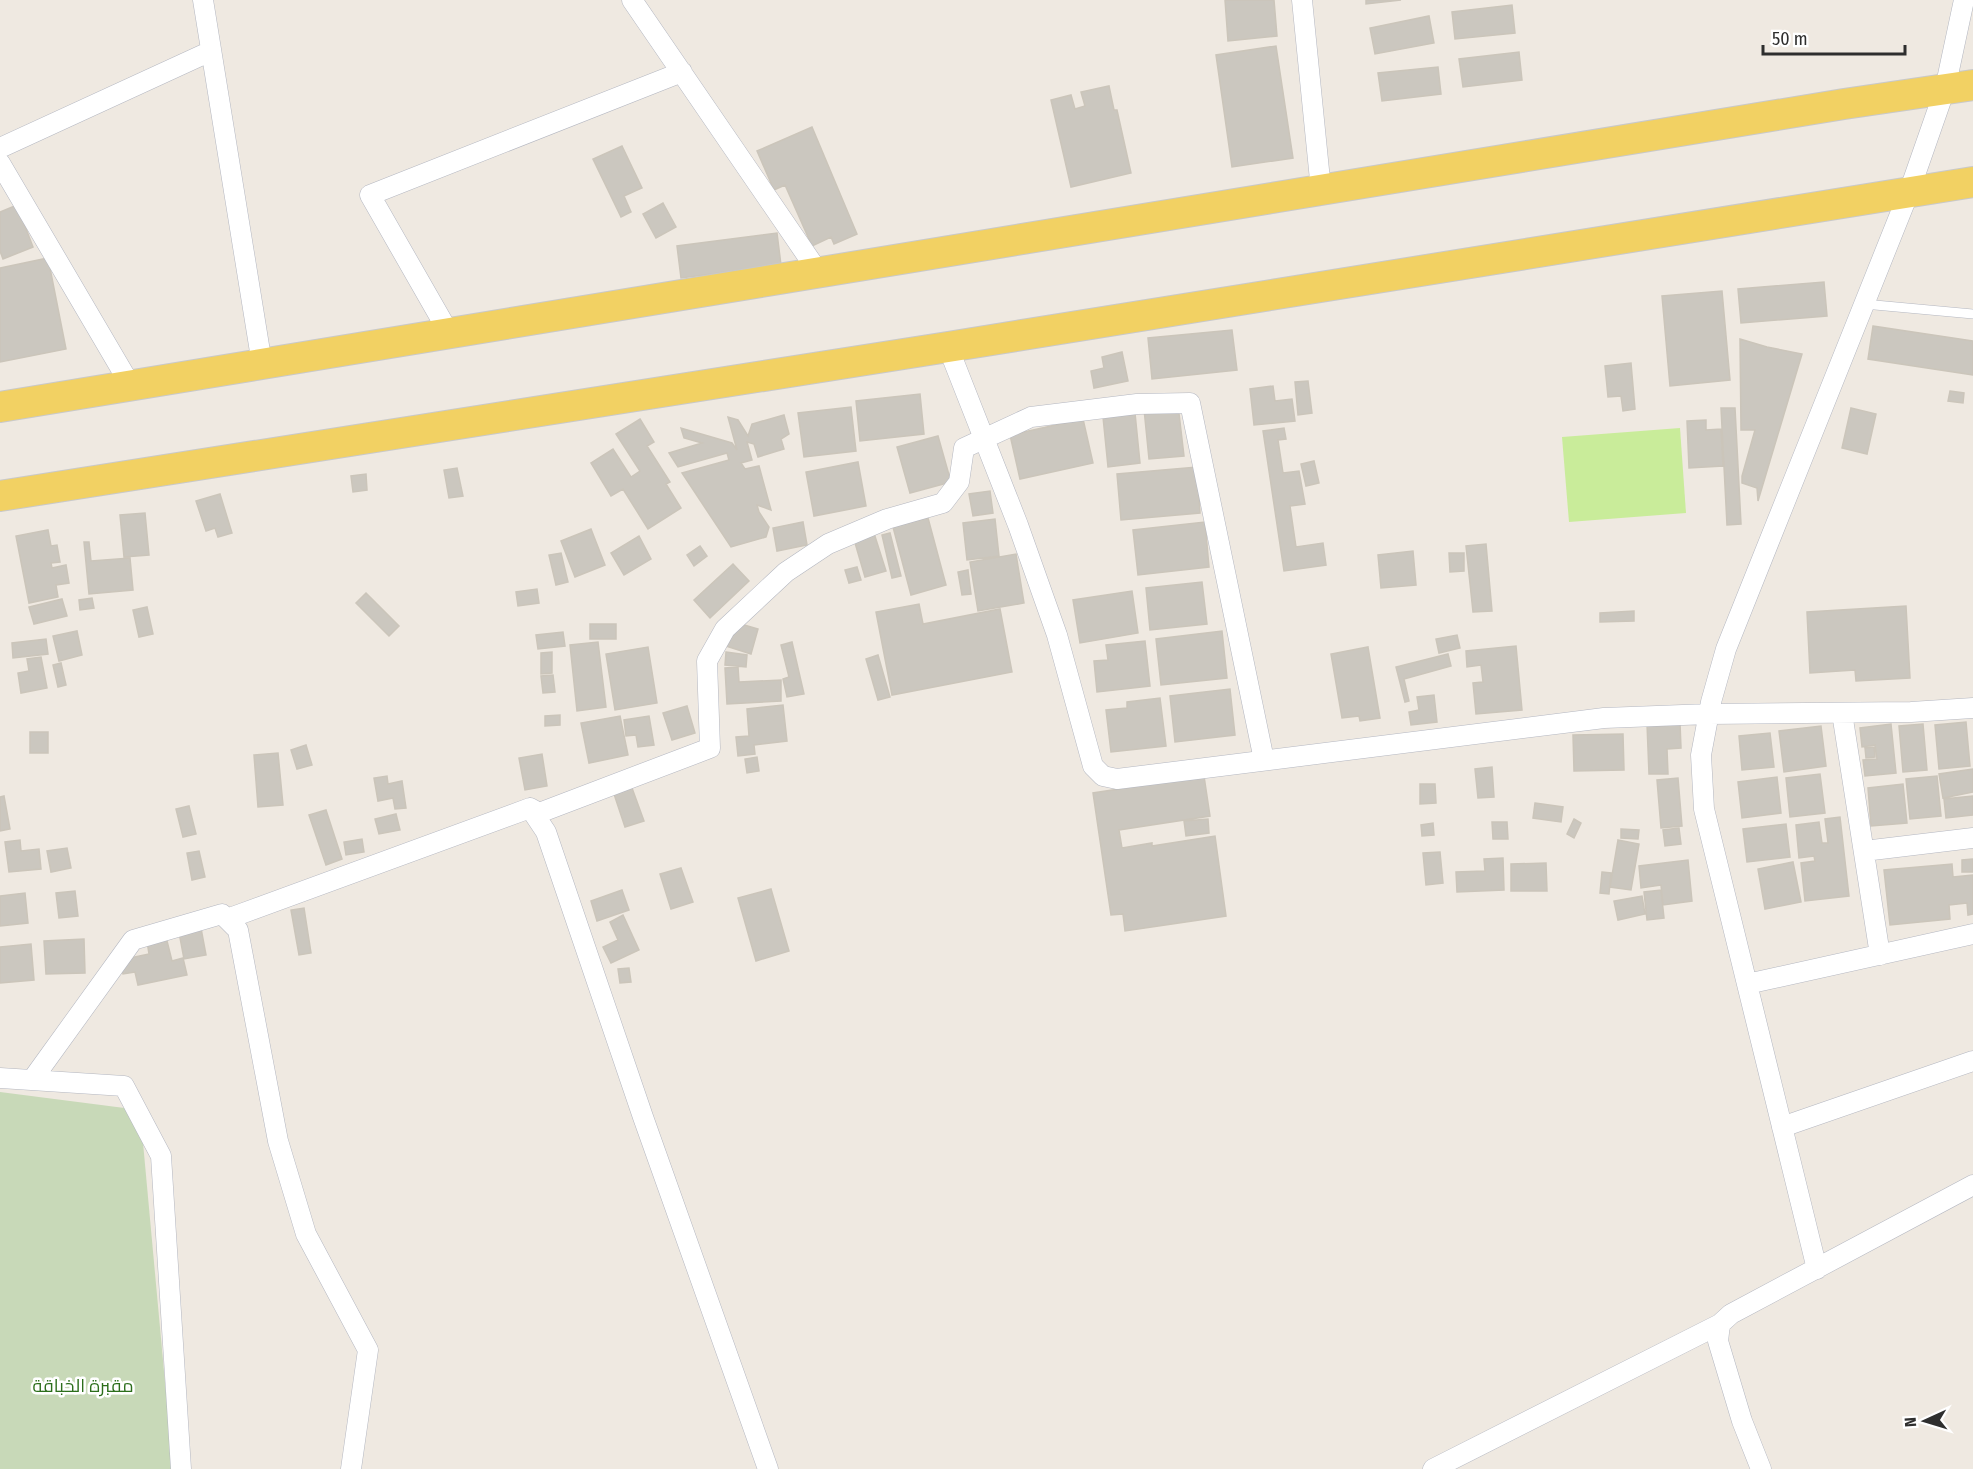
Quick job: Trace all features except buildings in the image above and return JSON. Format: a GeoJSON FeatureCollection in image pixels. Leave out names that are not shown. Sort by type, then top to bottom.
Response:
{"type":"FeatureCollection","features":[{"type":"Feature","properties":{"kind":"main road"},"geometry":{"type":"LineString","coordinates":[[0,408],[1844,104],[1959,87]]}},
{"type":"Feature","properties":{"kind":"main road"},"geometry":{"type":"LineString","coordinates":[[0,496],[948,347],[1973,182]]}},
{"type":"Feature","properties":{"kind":"street"},"geometry":{"type":"LineString","coordinates":[[203,0],[262,364]]}},
{"type":"Feature","properties":{"kind":"street"},"geometry":{"type":"LineString","coordinates":[[632,0],[819,273]]}},
{"type":"Feature","properties":{"kind":"street"},"geometry":{"type":"LineString","coordinates":[[1302,0],[1321,190]]}},
{"type":"Feature","properties":{"kind":"street"},"geometry":{"type":"LineString","coordinates":[[1817,1269],[1704,809],[1701,755],[1708,714],[1726,649],[1909,192],[1959,87],[1964,0]]}},
{"type":"Feature","properties":{"kind":"street"},"geometry":{"type":"LineString","coordinates":[[0,148],[211,51]]}},
{"type":"Feature","properties":{"kind":"street"},"geometry":{"type":"LineString","coordinates":[[449,333],[370,195],[682,72]]}},
{"type":"Feature","properties":{"kind":"street"},"geometry":{"type":"LineString","coordinates":[[0,163],[131,386]]}},
{"type":"Feature","properties":{"kind":"street"},"geometry":{"type":"LineString","coordinates":[[948,347],[1018,525],[1057,635],[1093,766],[1103,776],[1117,778],[1604,718],[1708,714],[1911,712],[1973,708]]}},
{"type":"Feature","properties":{"kind":"street"},"geometry":{"type":"LineString","coordinates":[[227,919],[530,808],[539,813],[710,748],[707,661],[725,629],[786,572],[828,544],[887,519],[943,503],[958,482],[964,448],[1031,417],[1137,404],[1190,403],[1264,760]]}},
{"type":"Feature","properties":{"kind":"street"},"geometry":{"type":"LineString","coordinates":[[1842,713],[1880,955]]}},
{"type":"Feature","properties":{"kind":"street"},"geometry":{"type":"LineString","coordinates":[[530,808],[546,831],[643,1117],[768,1469]]}},
{"type":"Feature","properties":{"kind":"street"},"geometry":{"type":"LineString","coordinates":[[1864,851],[1973,838]]}},
{"type":"Feature","properties":{"kind":"street"},"geometry":{"type":"LineString","coordinates":[[32,1080],[133,940],[222,914],[238,930],[278,1141],[306,1234],[368,1350],[351,1469]]}},
{"type":"Feature","properties":{"kind":"street"},"geometry":{"type":"LineString","coordinates":[[1747,984],[1973,934]]}},
{"type":"Feature","properties":{"kind":"street"},"geometry":{"type":"LineString","coordinates":[[1782,1127],[1973,1061]]}},
{"type":"Feature","properties":{"kind":"street"},"geometry":{"type":"LineString","coordinates":[[0,1078],[124,1086],[161,1156],[181,1469]]}},
{"type":"Feature","properties":{"kind":"street"},"geometry":{"type":"LineString","coordinates":[[1434,1469],[1720,1324],[1731,1314],[1973,1185]]}},
{"type":"Feature","properties":{"kind":"street"},"geometry":{"type":"LineString","coordinates":[[1720,1324],[1718,1341],[1728,1377],[1761,1469]]}},
{"type":"Feature","properties":{"kind":"lane"},"geometry":{"type":"LineString","coordinates":[[1864,304],[1973,314]]}},
{"type":"Feature","properties":{"kind":"green space"},"geometry":{"type":"Polygon","coordinates":[[[1680,428],[1686,513],[1569,522],[1562,437],[1680,428]]]}},
{"type":"Feature","properties":{"kind":"green space","name":"مقبرة الخباقة"},"geometry":{"type":"Polygon","coordinates":[[[0,1092],[140,1110],[173,1469],[0,1469],[0,1092]]]}}]}
